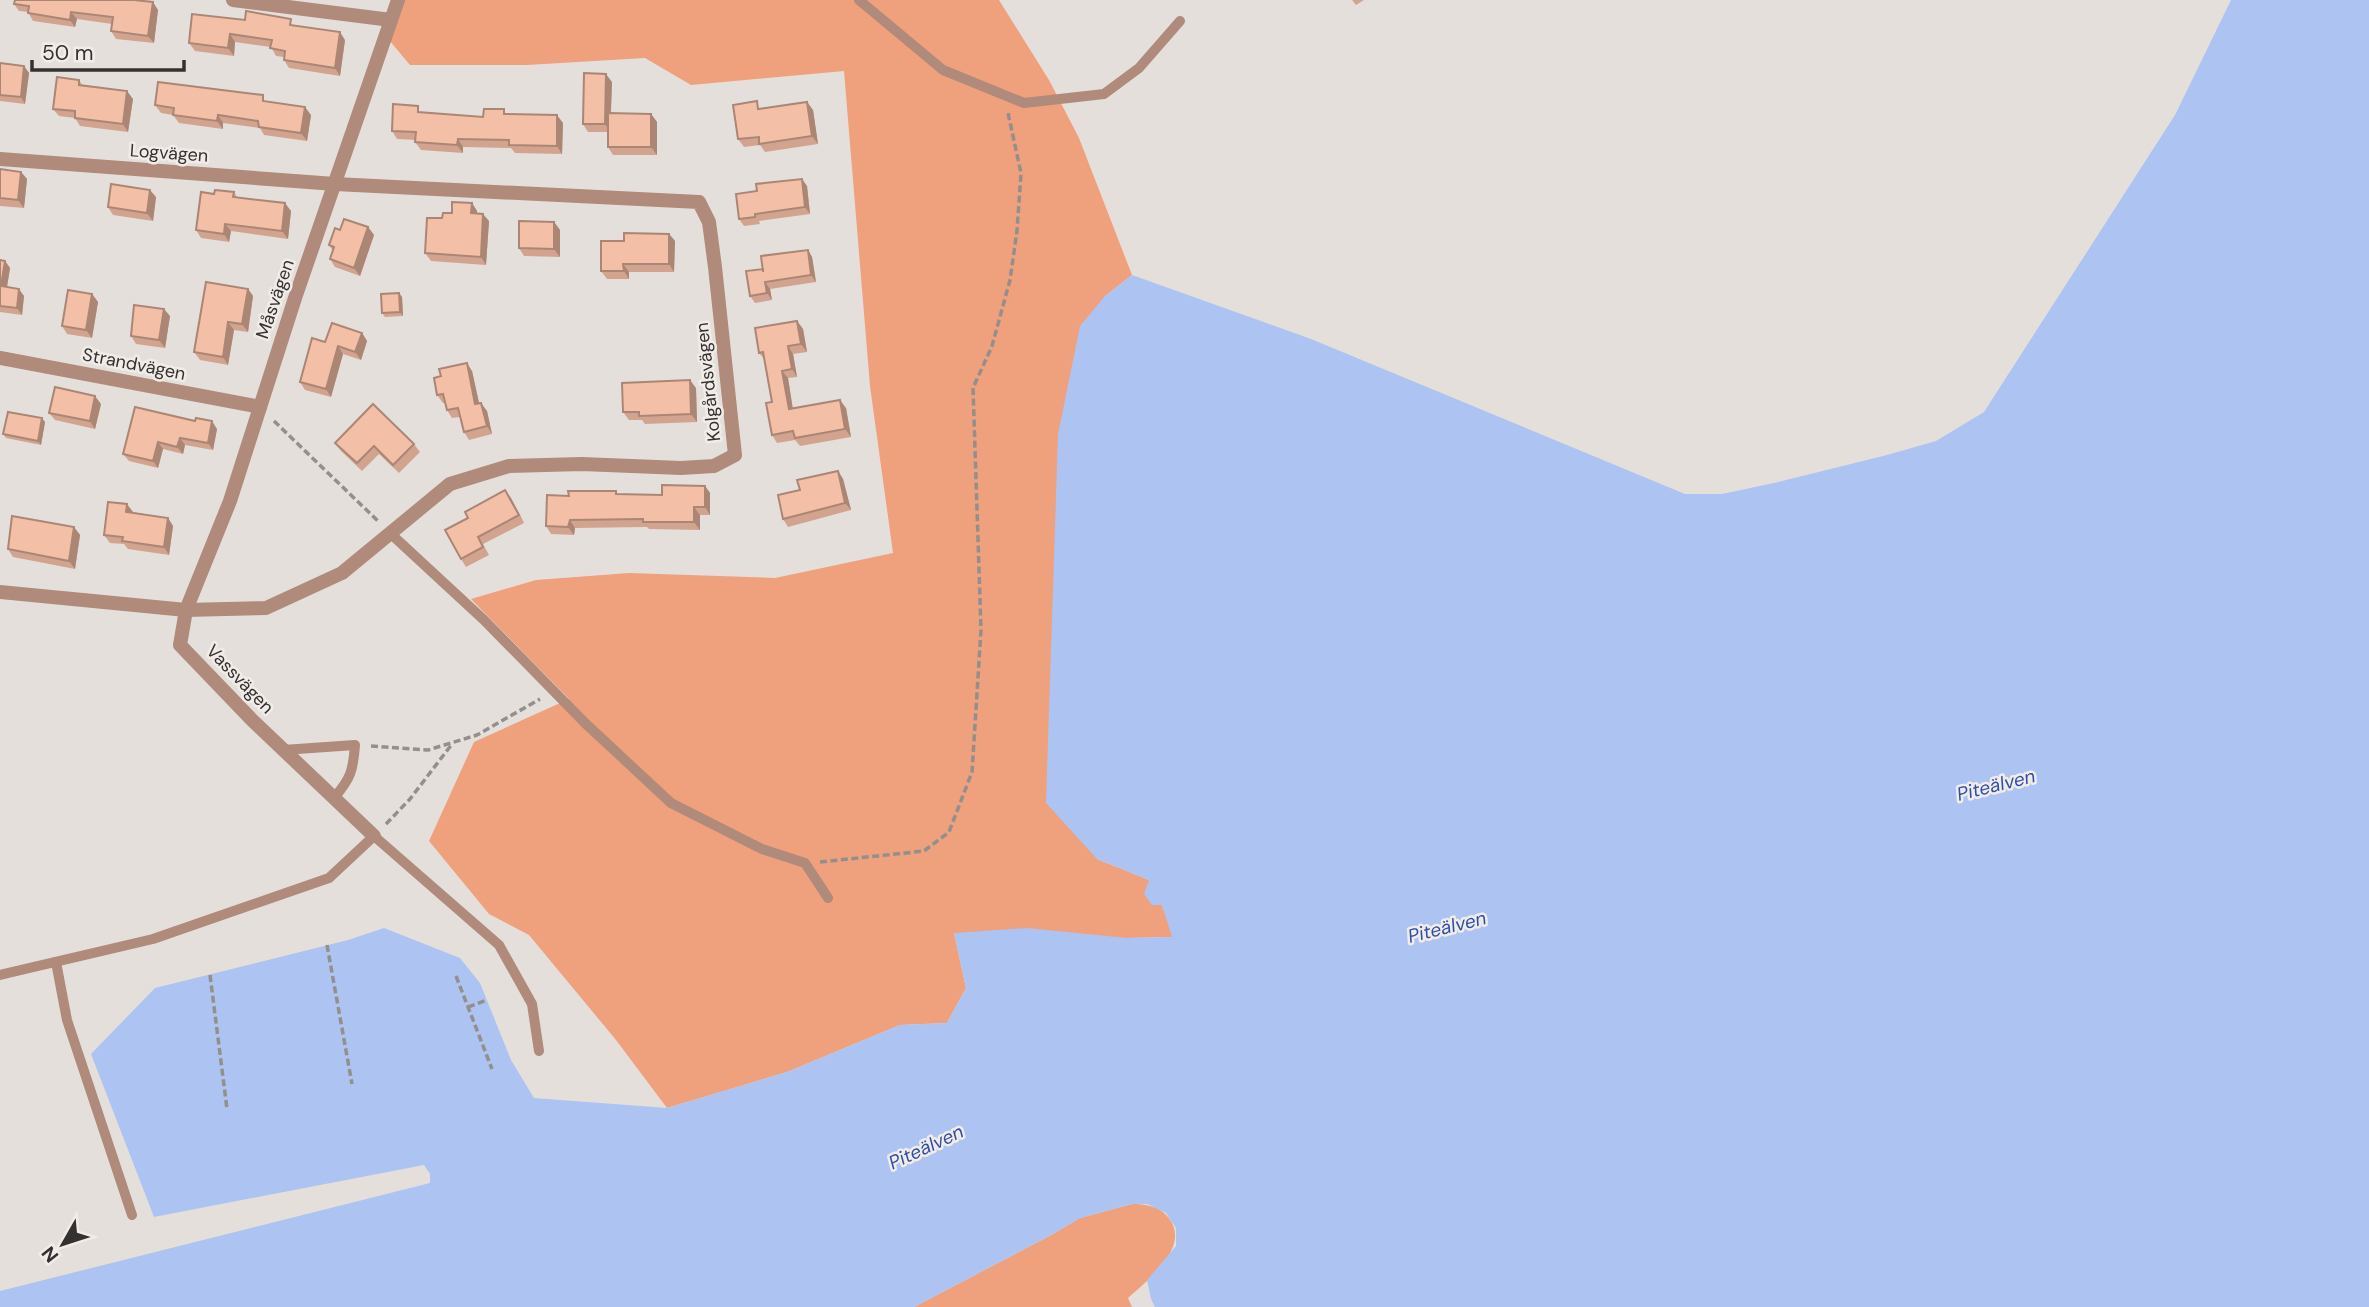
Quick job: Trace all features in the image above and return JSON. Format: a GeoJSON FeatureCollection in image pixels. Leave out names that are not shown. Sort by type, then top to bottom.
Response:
{"type":"FeatureCollection","features":[{"type":"Feature","properties":{"kind":"street"},"geometry":{"type":"LineString","coordinates":[[233,0],[391,20]]}},
{"type":"Feature","properties":{"kind":"street","name":"Måsvägen"},"geometry":{"type":"LineString","coordinates":[[186,610],[230,501],[398,0]]}},
{"type":"Feature","properties":{"kind":"street","name":"Logvägen"},"geometry":{"type":"LineString","coordinates":[[0,159],[335,184]]}},
{"type":"Feature","properties":{"kind":"street","name":"Kolgårdsvägen"},"geometry":{"type":"LineString","coordinates":[[186,610],[266,608],[342,573],[450,484],[509,466],[582,464],[681,468],[714,466],[736,455],[709,222],[699,202],[335,184]]}},
{"type":"Feature","properties":{"kind":"street","name":"Strandvägen"},"geometry":{"type":"LineString","coordinates":[[0,358],[260,407]]}},
{"type":"Feature","properties":{"kind":"street"},"geometry":{"type":"LineString","coordinates":[[0,592],[186,610]]}},
{"type":"Feature","properties":{"kind":"street","name":"Vassvägen"},"geometry":{"type":"LineString","coordinates":[[186,610],[180,645],[282,750],[374,836]]}},
{"type":"Feature","properties":{"kind":"lane"},"geometry":{"type":"LineString","coordinates":[[859,0],[943,70],[1024,103],[1104,94],[1139,68],[1180,21]]}},
{"type":"Feature","properties":{"kind":"lane"},"geometry":{"type":"LineString","coordinates":[[391,534],[484,620],[671,803],[762,849],[805,863],[828,898]]}},
{"type":"Feature","properties":{"kind":"lane"},"geometry":{"type":"LineString","coordinates":[[282,750],[355,745],[353,770],[347,783],[334,798]]}},
{"type":"Feature","properties":{"kind":"lane"},"geometry":{"type":"LineString","coordinates":[[0,975],[153,939],[329,878],[374,836],[499,945],[532,1004],[539,1051]]}},
{"type":"Feature","properties":{"kind":"lane"},"geometry":{"type":"LineString","coordinates":[[56,962],[67,1020],[132,1215]]}},
{"type":"Feature","properties":{"kind":"path"},"geometry":{"type":"LineString","coordinates":[[805,863],[924,851],[949,832],[972,772],[981,630],[973,388],[992,345],[1010,280],[1021,173],[1003,94]]}},
{"type":"Feature","properties":{"kind":"path"},"geometry":{"type":"LineString","coordinates":[[260,407],[391,534]]}},
{"type":"Feature","properties":{"kind":"path"},"geometry":{"type":"LineString","coordinates":[[355,745],[428,750],[477,734],[554,691]]}},
{"type":"Feature","properties":{"kind":"path"},"geometry":{"type":"LineString","coordinates":[[374,836],[410,799],[453,742]]}},
{"type":"Feature","properties":{"kind":"path"},"geometry":{"type":"LineString","coordinates":[[327,945],[352,1084]]}},
{"type":"Feature","properties":{"kind":"path"},"geometry":{"type":"LineString","coordinates":[[210,975],[227,1110]]}},
{"type":"Feature","properties":{"kind":"path"},"geometry":{"type":"LineString","coordinates":[[456,976],[492,1069]]}},
{"type":"Feature","properties":{"kind":"path"},"geometry":{"type":"LineString","coordinates":[[468,1007],[487,1000]]}},
{"type":"Feature","properties":{"kind":"shaded area"},"geometry":{"type":"Polygon","coordinates":[[[403,0],[999,0],[1049,80],[1079,138],[1132,275],[1104,297],[1097,859],[1149,880],[1162,905],[1173,937],[954,933],[966,988],[947,1023],[900,1025],[787,1072],[667,1108],[616,1040],[529,935],[489,914],[429,841],[474,742],[569,699],[471,599],[536,580],[629,573],[775,578],[893,553],[870,386],[844,71],[691,85],[645,58],[527,65],[410,65],[389,40],[403,0]]]}},
{"type":"Feature","properties":{"kind":"shaded area"},"geometry":{"type":"Polygon","coordinates":[[[1132,1204],[1152,1206],[1164,1213],[1174,1228],[1175,1239],[1165,1261],[1128,1298],[1132,1307],[914,1307],[1080,1218],[1132,1204]]]}},
{"type":"Feature","properties":{"kind":"water","name":"Piteälven"},"geometry":{"type":"Polygon","coordinates":[[[2231,0],[2369,0],[2369,1307],[1155,1307],[1147,1280],[1176,1246],[1176,1228],[1166,1213],[1147,1204],[1132,1204],[1080,1218],[914,1307],[0,1307],[0,1291],[430,1183],[430,1174],[424,1165],[154,1217],[91,1054],[155,988],[348,940],[384,928],[460,958],[480,983],[511,1060],[534,1098],[667,1108],[787,1072],[900,1025],[947,1023],[966,988],[954,933],[1027,928],[1127,938],[1172,937],[1162,905],[1152,905],[1144,894],[1149,880],[1097,859],[1046,803],[1058,434],[1080,326],[1104,297],[1132,275],[1311,339],[1685,494],[1722,494],[1887,455],[1936,441],[1984,412],[2175,115],[2231,0]]]}},
{"type":"Feature","properties":{"kind":"building"},"geometry":{"type":"Polygon","coordinates":[[[15,0],[153,2],[148,36],[111,31],[113,17],[71,12],[70,20],[28,13],[29,6],[14,4],[15,0]]]}},
{"type":"Feature","properties":{"kind":"building"},"geometry":{"type":"Polygon","coordinates":[[[246,11],[291,19],[290,25],[340,32],[335,68],[284,60],[285,51],[270,48],[272,40],[230,34],[228,48],[189,43],[192,14],[245,20],[246,11]]]}},
{"type":"Feature","properties":{"kind":"building"},"geometry":{"type":"Polygon","coordinates":[[[0,63],[24,66],[21,97],[0,95],[0,63]]]}},
{"type":"Feature","properties":{"kind":"building"},"geometry":{"type":"Polygon","coordinates":[[[584,73],[606,74],[605,124],[583,124],[584,73]]]}},
{"type":"Feature","properties":{"kind":"building"},"geometry":{"type":"Polygon","coordinates":[[[57,77],[79,80],[79,85],[127,91],[123,124],[75,118],[75,111],[53,109],[57,77]]]}},
{"type":"Feature","properties":{"kind":"building"},"geometry":{"type":"Polygon","coordinates":[[[158,82],[263,95],[263,101],[305,107],[301,133],[259,127],[258,121],[218,115],[217,121],[173,115],[174,108],[155,105],[158,82]]]}},
{"type":"Feature","properties":{"kind":"building"},"geometry":{"type":"Polygon","coordinates":[[[757,101],[758,109],[807,102],[812,136],[759,144],[759,137],[738,139],[733,105],[757,101]]]}},
{"type":"Feature","properties":{"kind":"building"},"geometry":{"type":"Polygon","coordinates":[[[393,104],[418,106],[418,112],[483,117],[484,109],[504,109],[504,114],[557,115],[557,146],[509,145],[509,140],[458,139],[457,145],[415,142],[416,132],[392,131],[393,104]]]}},
{"type":"Feature","properties":{"kind":"building"},"geometry":{"type":"Polygon","coordinates":[[[608,113],[651,114],[651,147],[608,147],[608,113]]]}},
{"type":"Feature","properties":{"kind":"building"},"geometry":{"type":"Polygon","coordinates":[[[0,169],[21,172],[18,200],[0,198],[0,169]]]}},
{"type":"Feature","properties":{"kind":"building"},"geometry":{"type":"Polygon","coordinates":[[[802,179],[805,207],[739,219],[736,194],[757,191],[756,184],[802,179]]]}},
{"type":"Feature","properties":{"kind":"building"},"geometry":{"type":"Polygon","coordinates":[[[111,184],[150,190],[147,213],[108,207],[111,184]]]}},
{"type":"Feature","properties":{"kind":"building"},"geometry":{"type":"Polygon","coordinates":[[[215,190],[234,192],[233,197],[285,203],[282,231],[225,224],[224,234],[196,230],[201,192],[214,194],[215,190]]]}},
{"type":"Feature","properties":{"kind":"building"},"geometry":{"type":"Polygon","coordinates":[[[452,202],[472,203],[471,213],[483,214],[481,257],[425,253],[427,218],[442,218],[443,213],[452,213],[452,202]]]}},
{"type":"Feature","properties":{"kind":"building"},"geometry":{"type":"Polygon","coordinates":[[[344,219],[368,227],[354,268],[330,259],[334,247],[329,245],[335,228],[340,230],[344,219]]]}},
{"type":"Feature","properties":{"kind":"building"},"geometry":{"type":"Polygon","coordinates":[[[519,221],[554,222],[554,249],[519,248],[519,221]]]}},
{"type":"Feature","properties":{"kind":"building"},"geometry":{"type":"Polygon","coordinates":[[[624,233],[669,234],[669,264],[623,264],[624,271],[601,271],[601,241],[624,241],[624,233]]]}},
{"type":"Feature","properties":{"kind":"building"},"geometry":{"type":"Polygon","coordinates":[[[808,250],[811,275],[765,282],[767,293],[750,296],[746,271],[763,269],[761,256],[808,250]]]}},
{"type":"Feature","properties":{"kind":"building"},"geometry":{"type":"Polygon","coordinates":[[[0,260],[5,261],[1,286],[19,289],[17,308],[0,306],[0,260]]]}},
{"type":"Feature","properties":{"kind":"building"},"geometry":{"type":"Polygon","coordinates":[[[206,282],[248,289],[242,324],[228,322],[223,357],[194,352],[206,282]]]}},
{"type":"Feature","properties":{"kind":"building"},"geometry":{"type":"Polygon","coordinates":[[[68,290],[92,294],[86,330],[62,326],[68,290]]]}},
{"type":"Feature","properties":{"kind":"building"},"geometry":{"type":"Polygon","coordinates":[[[399,293],[400,312],[382,313],[381,294],[399,293]]]}},
{"type":"Feature","properties":{"kind":"building"},"geometry":{"type":"Polygon","coordinates":[[[134,305],[164,309],[159,340],[131,336],[134,305]]]}},
{"type":"Feature","properties":{"kind":"building"},"geometry":{"type":"Polygon","coordinates":[[[797,321],[801,344],[788,346],[792,369],[782,371],[789,409],[840,400],[845,429],[795,438],[793,431],[772,435],[766,403],[772,402],[763,352],[759,353],[755,328],[797,321]]]}},
{"type":"Feature","properties":{"kind":"building"},"geometry":{"type":"Polygon","coordinates":[[[332,323],[362,333],[355,352],[338,346],[326,389],[300,382],[312,338],[325,342],[332,323]]]}},
{"type":"Feature","properties":{"kind":"building"},"geometry":{"type":"Polygon","coordinates":[[[467,363],[475,404],[481,403],[487,426],[464,432],[458,408],[447,410],[443,394],[437,395],[434,378],[441,376],[439,369],[467,363]]]}},
{"type":"Feature","properties":{"kind":"building"},"geometry":{"type":"Polygon","coordinates":[[[690,380],[691,414],[639,416],[639,412],[623,412],[622,383],[690,380]]]}},
{"type":"Feature","properties":{"kind":"building"},"geometry":{"type":"Polygon","coordinates":[[[55,387],[95,396],[90,421],[49,413],[55,387]]]}},
{"type":"Feature","properties":{"kind":"building"},"geometry":{"type":"Polygon","coordinates":[[[373,404],[414,444],[393,465],[374,446],[357,463],[335,443],[373,404]]]}},
{"type":"Feature","properties":{"kind":"building"},"geometry":{"type":"Polygon","coordinates":[[[135,407],[195,421],[196,418],[212,421],[208,443],[180,438],[177,447],[158,442],[153,461],[123,454],[135,407]]]}},
{"type":"Feature","properties":{"kind":"building"},"geometry":{"type":"Polygon","coordinates":[[[8,412],[42,418],[38,441],[3,434],[8,412]]]}},
{"type":"Feature","properties":{"kind":"building"},"geometry":{"type":"Polygon","coordinates":[[[838,471],[845,503],[783,519],[778,495],[800,490],[797,480],[838,471]]]}},
{"type":"Feature","properties":{"kind":"building"},"geometry":{"type":"Polygon","coordinates":[[[662,485],[705,486],[705,507],[694,507],[694,522],[643,522],[643,519],[570,520],[568,527],[546,526],[547,495],[569,496],[568,491],[616,491],[616,494],[662,495],[662,485]]]}},
{"type":"Feature","properties":{"kind":"building"},"geometry":{"type":"Polygon","coordinates":[[[505,490],[519,515],[478,537],[483,547],[461,559],[445,530],[468,518],[465,512],[505,490]]]}},
{"type":"Feature","properties":{"kind":"building"},"geometry":{"type":"Polygon","coordinates":[[[108,502],[127,504],[126,512],[168,518],[164,547],[122,541],[123,537],[104,535],[108,502]]]}},
{"type":"Feature","properties":{"kind":"building"},"geometry":{"type":"Polygon","coordinates":[[[12,516],[74,527],[69,561],[8,549],[12,516]]]}}]}
